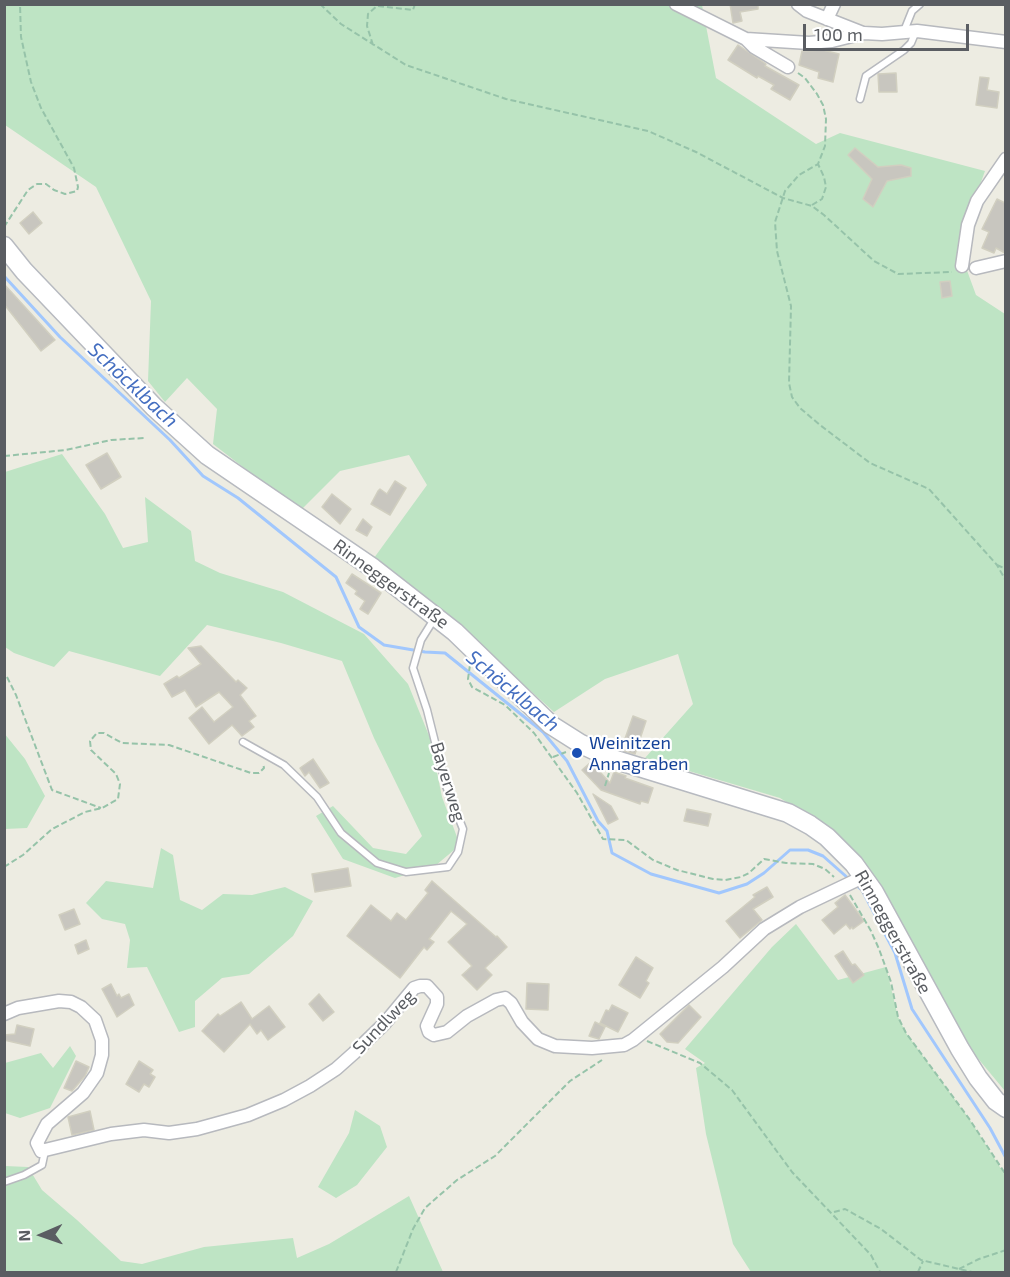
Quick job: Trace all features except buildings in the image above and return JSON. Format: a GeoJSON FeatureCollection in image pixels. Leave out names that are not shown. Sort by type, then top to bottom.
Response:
{"type":"FeatureCollection","features":[{"type":"Feature","properties":{"kind":"main road","name":"Rinneggerstraße"},"geometry":{"type":"LineString","coordinates":[[4,246],[24,271],[154,407],[199,447],[302,521],[373,568],[448,627],[551,725],[581,744],[613,759],[788,813],[827,837],[854,864],[874,892],[960,1049],[978,1078],[996,1101],[1005,1108]]}},
{"type":"Feature","properties":{"kind":"street"},"geometry":{"type":"LineString","coordinates":[[676,4],[746,39],[754,47],[788,67]]}},
{"type":"Feature","properties":{"kind":"street"},"geometry":{"type":"LineString","coordinates":[[798,4],[827,19],[864,33]]}},
{"type":"Feature","properties":{"kind":"street"},"geometry":{"type":"LineString","coordinates":[[827,19],[834,4]]}},
{"type":"Feature","properties":{"kind":"street"},"geometry":{"type":"LineString","coordinates":[[746,39],[808,46],[864,33],[916,31],[1005,42]]}},
{"type":"Feature","properties":{"kind":"street"},"geometry":{"type":"LineString","coordinates":[[960,269],[968,225],[977,201],[1005,159]]}},
{"type":"Feature","properties":{"kind":"street"},"geometry":{"type":"LineString","coordinates":[[976,268],[1005,261]]}},
{"type":"Feature","properties":{"kind":"street","name":"Sundlweg"},"geometry":{"type":"LineString","coordinates":[[45,1151],[111,1134],[144,1130],[170,1133],[197,1129],[248,1115],[284,1100],[336,1069],[372,1036],[414,988],[420,986],[427,986],[437,997],[437,1004],[427,1026],[429,1032],[434,1035],[447,1032],[467,1016],[496,1000],[505,998],[511,1003],[522,1022],[538,1039],[555,1046],[592,1048],[624,1045],[723,967],[764,929],[800,907],[863,876]]}},
{"type":"Feature","properties":{"kind":"street"},"geometry":{"type":"LineString","coordinates":[[4,1014],[29,1006],[59,1001],[71,1002],[81,1007],[94,1020],[102,1040],[102,1055],[97,1073],[83,1093],[47,1124],[38,1137],[38,1148],[45,1151]]}},
{"type":"Feature","properties":{"kind":"lane"},"geometry":{"type":"LineString","coordinates":[[903,32],[912,10],[920,4]]}},
{"type":"Feature","properties":{"kind":"lane"},"geometry":{"type":"LineString","coordinates":[[860,99],[866,76],[904,50],[911,43],[916,31]]}},
{"type":"Feature","properties":{"kind":"lane","name":"Bayerweg"},"geometry":{"type":"LineString","coordinates":[[246,743],[284,765],[317,797],[341,833],[377,863],[406,872],[448,867],[458,852],[463,829],[446,786],[427,710],[413,668],[418,647],[431,624]]}},
{"type":"Feature","properties":{"kind":"lane"},"geometry":{"type":"LineString","coordinates":[[4,1182],[42,1165],[45,1151]]}},
{"type":"Feature","properties":{"kind":"path"},"geometry":{"type":"LineString","coordinates":[[4,227],[28,190],[37,184],[46,184],[65,194],[77,191],[78,187],[74,168],[41,108],[32,82],[21,37],[20,4]]}},
{"type":"Feature","properties":{"kind":"path"},"geometry":{"type":"LineString","coordinates":[[320,4],[341,24],[406,65],[506,99],[648,131],[696,152],[783,198],[812,206],[874,261],[898,273],[960,269]]}},
{"type":"Feature","properties":{"kind":"path"},"geometry":{"type":"LineString","coordinates":[[373,45],[367,26],[368,14],[377,6],[413,10],[415,4]]}},
{"type":"Feature","properties":{"kind":"path"},"geometry":{"type":"LineString","coordinates":[[788,67],[805,78],[818,94],[824,105],[826,119],[825,146],[818,164],[798,175],[785,191],[775,222],[777,251],[790,306],[789,383],[792,397],[800,408],[820,425],[870,463],[929,489],[997,565],[1005,581]]}},
{"type":"Feature","properties":{"kind":"path"},"geometry":{"type":"LineString","coordinates":[[812,206],[822,199],[826,187],[818,164]]}},
{"type":"Feature","properties":{"kind":"path"},"geometry":{"type":"LineString","coordinates":[[4,456],[66,450],[111,440],[144,438]]}},
{"type":"Feature","properties":{"kind":"path"},"geometry":{"type":"LineString","coordinates":[[997,565],[1005,569]]}},
{"type":"Feature","properties":{"kind":"path"},"geometry":{"type":"LineString","coordinates":[[470,667],[469,676],[472,687],[505,705],[534,733],[554,757],[588,811],[601,837],[606,840],[624,839],[653,860],[677,870],[713,879],[725,880],[741,877],[749,873],[761,861],[769,860],[818,866],[829,872],[852,898],[875,940],[891,982],[898,1017],[906,1033],[970,1120],[1005,1175]]}},
{"type":"Feature","properties":{"kind":"path"},"geometry":{"type":"LineString","coordinates":[[7,677],[52,790],[102,808]]}},
{"type":"Feature","properties":{"kind":"path"},"geometry":{"type":"LineString","coordinates":[[4,867],[23,855],[52,828],[85,812],[102,808],[118,800],[120,784],[110,766],[91,750],[90,741],[97,733],[104,733],[122,743],[169,745],[251,773],[259,773],[264,768],[262,759],[246,743]]}},
{"type":"Feature","properties":{"kind":"path"},"geometry":{"type":"LineString","coordinates":[[554,757],[565,754],[567,751]]}},
{"type":"Feature","properties":{"kind":"path"},"geometry":{"type":"LineString","coordinates":[[636,1037],[700,1063],[732,1090],[792,1172],[871,1256],[880,1272]]}},
{"type":"Feature","properties":{"kind":"path"},"geometry":{"type":"LineString","coordinates":[[396,1272],[413,1229],[425,1208],[457,1180],[495,1156],[570,1081],[624,1045]]}},
{"type":"Feature","properties":{"kind":"path"},"geometry":{"type":"LineString","coordinates":[[832,1212],[845,1209],[881,1229],[923,1261],[972,1272]]}},
{"type":"Feature","properties":{"kind":"path"},"geometry":{"type":"LineString","coordinates":[[959,1269],[1005,1250]]}},
{"type":"Feature","properties":{"kind":"path"},"geometry":{"type":"LineString","coordinates":[[918,1272],[923,1261]]}},
{"type":"Feature","properties":{"kind":"green space"},"geometry":{"type":"Polygon","coordinates":[[[4,5],[702,5],[716,78],[816,144],[840,133],[985,171],[958,246],[976,295],[1005,314],[1005,1091],[961,1038],[829,829],[780,798],[645,758],[693,704],[678,654],[605,679],[554,712],[481,646],[374,558],[427,485],[409,455],[340,471],[300,511],[213,444],[217,409],[187,378],[165,402],[148,381],[151,301],[96,187],[5,125],[4,5]]]}},
{"type":"Feature","properties":{"kind":"green space"},"geometry":{"type":"Polygon","coordinates":[[[62,454],[105,514],[123,548],[148,542],[145,497],[191,531],[195,561],[220,573],[283,592],[364,634],[408,684],[430,738],[442,797],[460,845],[435,866],[395,878],[343,859],[316,816],[333,806],[373,848],[406,854],[422,836],[374,738],[342,661],[207,625],[160,676],[69,651],[54,667],[14,653],[5,647],[5,472],[62,454]]]}},
{"type":"Feature","properties":{"kind":"green space"},"geometry":{"type":"Polygon","coordinates":[[[4,733],[25,759],[45,796],[27,828],[5,829],[4,733]]]}},
{"type":"Feature","properties":{"kind":"green space"},"geometry":{"type":"Polygon","coordinates":[[[161,848],[173,855],[180,900],[202,910],[223,894],[252,895],[285,887],[313,901],[293,936],[249,974],[222,978],[195,1001],[195,1027],[179,1032],[147,967],[127,968],[130,940],[125,924],[102,919],[86,903],[106,881],[153,888],[161,848]]]}},
{"type":"Feature","properties":{"kind":"green space"},"geometry":{"type":"Polygon","coordinates":[[[796,924],[838,980],[886,967],[898,1017],[906,1033],[970,1120],[1005,1175],[1005,1272],[751,1272],[733,1244],[706,1134],[696,1068],[705,1063],[685,1049],[772,947],[796,924]]]}},
{"type":"Feature","properties":{"kind":"green space"},"geometry":{"type":"Polygon","coordinates":[[[70,1046],[76,1056],[50,1108],[20,1118],[5,1113],[5,1063],[41,1053],[53,1068],[70,1046]]]}},
{"type":"Feature","properties":{"kind":"green space"},"geometry":{"type":"Polygon","coordinates":[[[355,1110],[380,1126],[387,1147],[357,1185],[336,1198],[318,1187],[349,1133],[355,1110]]]}},
{"type":"Feature","properties":{"kind":"green space"},"geometry":{"type":"Polygon","coordinates":[[[5,1166],[28,1167],[42,1190],[121,1261],[142,1264],[204,1247],[293,1238],[297,1258],[329,1244],[409,1196],[443,1272],[5,1272],[5,1166]]]}},
{"type":"Feature","properties":{"kind":"waterway","name":"Schöcklbach"},"geometry":{"type":"LineString","coordinates":[[4,276],[60,337],[170,440],[203,476],[238,498],[336,577],[359,627],[384,645],[445,653],[543,732],[567,761],[598,821],[607,831],[612,853],[651,874],[719,893],[747,884],[764,873],[790,850],[808,850],[823,856],[849,879]]}},
{"type":"Feature","properties":{"kind":"waterway","name":"Schöcklbach"},"geometry":{"type":"LineString","coordinates":[[856,885],[862,890],[895,953],[912,1009],[990,1128],[1006,1158]]}},
{"type":"Feature","properties":{"kind":"place","name":"Weinitzen Annagraben"},"geometry":{"type":"Point","coordinates":[577,753]}}]}
